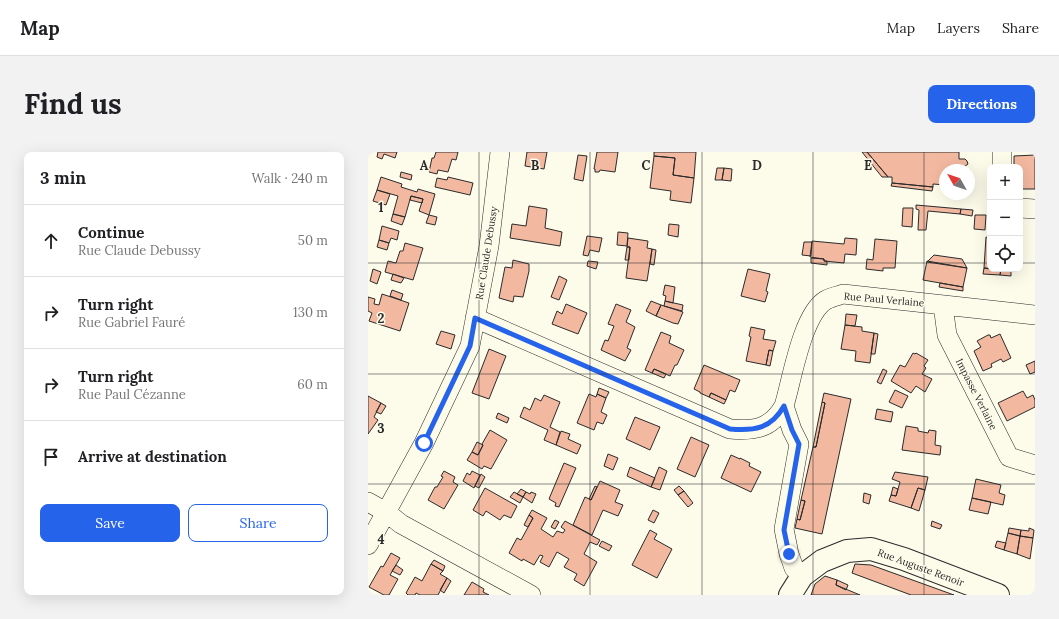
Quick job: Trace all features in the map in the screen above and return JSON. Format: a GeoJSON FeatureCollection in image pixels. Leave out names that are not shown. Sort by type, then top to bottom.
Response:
{"type":"FeatureCollection","features":[{"type":"Feature","properties":{"kind":"main road","name":"Rue Auguste Renoir"},"geometry":{"type":"LineString","coordinates":[[790,595],[802,576],[822,560],[847,551],[871,549],[904,559],[998,595]]}},
{"type":"Feature","properties":{"kind":"street","name":"Rue Claude Debussy"},"geometry":{"type":"LineString","coordinates":[[368,545],[424,443],[470,346],[489,246],[500,152]]}},
{"type":"Feature","properties":{"kind":"street"},"geometry":{"type":"LineString","coordinates":[[1002,152],[1002,164]]}},
{"type":"Feature","properties":{"kind":"street"},"geometry":{"type":"LineString","coordinates":[[1023,208],[1035,209]]}},
{"type":"Feature","properties":{"kind":"street","name":"Rue Paul Verlaine"},"geometry":{"type":"LineString","coordinates":[[784,406],[805,329],[813,312],[825,300],[843,294],[1035,315]]}},
{"type":"Feature","properties":{"kind":"street","name":"Impasse Verlaine"},"geometry":{"type":"LineString","coordinates":[[943,305],[947,335],[1009,457],[1035,465]]}},
{"type":"Feature","properties":{"kind":"street"},"geometry":{"type":"LineString","coordinates":[[475,318],[730,429],[748,431],[765,426],[779,415],[784,406]]}},
{"type":"Feature","properties":{"kind":"street"},"geometry":{"type":"LineString","coordinates":[[784,406],[792,430],[799,444],[784,530],[789,554],[794,568],[802,576]]}},
{"type":"Feature","properties":{"kind":"street"},"geometry":{"type":"LineString","coordinates":[[368,502],[386,512],[401,524],[531,595]]}},
{"type":"Feature","properties":{"kind":"building"},"geometry":{"type":"Polygon","coordinates":[[[378,152],[397,152],[395,158],[384,154],[382,159],[377,157],[378,152]]]}},
{"type":"Feature","properties":{"kind":"building"},"geometry":{"type":"Polygon","coordinates":[[[436,152],[458,152],[456,160],[452,159],[448,172],[438,170],[437,174],[429,172],[432,158],[434,158],[436,152]]]}},
{"type":"Feature","properties":{"kind":"building"},"geometry":{"type":"Polygon","coordinates":[[[527,152],[547,152],[544,169],[525,166],[527,152]]]}},
{"type":"Feature","properties":{"kind":"building"},"geometry":{"type":"Polygon","coordinates":[[[597,152],[618,152],[615,172],[600,170],[599,172],[595,172],[594,169],[597,152]]]}},
{"type":"Feature","properties":{"kind":"building"},"geometry":{"type":"Polygon","coordinates":[[[654,152],[696,152],[694,178],[673,175],[675,158],[654,156],[654,152]]]}},
{"type":"Feature","properties":{"kind":"building"},"geometry":{"type":"Polygon","coordinates":[[[862,152],[867,152],[888,177],[882,177],[862,152]]]}},
{"type":"Feature","properties":{"kind":"building"},"geometry":{"type":"Polygon","coordinates":[[[867,152],[959,152],[959,159],[965,159],[968,164],[939,164],[939,184],[933,184],[933,187],[892,183],[892,177],[888,177],[867,152]]]}},
{"type":"Feature","properties":{"kind":"building"},"geometry":{"type":"Polygon","coordinates":[[[578,155],[587,156],[583,181],[574,179],[578,155]]]}},
{"type":"Feature","properties":{"kind":"building"},"geometry":{"type":"Polygon","coordinates":[[[1035,155],[1035,189],[1023,189],[1023,164],[1014,164],[1014,156],[1035,155]]]}},
{"type":"Feature","properties":{"kind":"building"},"geometry":{"type":"Polygon","coordinates":[[[654,156],[675,158],[673,175],[694,178],[691,203],[670,200],[671,191],[650,188],[654,156]]]}},
{"type":"Feature","properties":{"kind":"building"},"geometry":{"type":"Polygon","coordinates":[[[717,168],[724,168],[722,180],[715,180],[717,168]]]}},
{"type":"Feature","properties":{"kind":"building"},"geometry":{"type":"Polygon","coordinates":[[[724,168],[732,169],[731,181],[722,180],[724,168]]]}},
{"type":"Feature","properties":{"kind":"building"},"geometry":{"type":"Polygon","coordinates":[[[401,172],[412,175],[411,180],[400,177],[401,172]]]}},
{"type":"Feature","properties":{"kind":"building"},"geometry":{"type":"Polygon","coordinates":[[[381,177],[402,184],[401,187],[417,192],[418,189],[435,194],[429,215],[419,211],[423,199],[411,196],[405,217],[393,214],[398,196],[377,190],[381,177]]]}},
{"type":"Feature","properties":{"kind":"building"},"geometry":{"type":"Polygon","coordinates":[[[448,177],[473,183],[470,195],[435,187],[437,178],[447,180],[448,177]]]}},
{"type":"Feature","properties":{"kind":"building"},"geometry":{"type":"Polygon","coordinates":[[[892,183],[933,187],[932,191],[891,186],[892,183]]]}},
{"type":"Feature","properties":{"kind":"building"},"geometry":{"type":"Polygon","coordinates":[[[377,190],[390,194],[386,205],[373,201],[377,190]]]}},
{"type":"Feature","properties":{"kind":"building"},"geometry":{"type":"Polygon","coordinates":[[[411,196],[423,199],[422,203],[410,200],[411,196]]]}},
{"type":"Feature","properties":{"kind":"building"},"geometry":{"type":"Polygon","coordinates":[[[916,205],[961,209],[960,214],[928,211],[926,230],[918,230],[919,210],[916,209],[916,205]]]}},
{"type":"Feature","properties":{"kind":"building"},"geometry":{"type":"Polygon","coordinates":[[[529,206],[547,209],[545,228],[562,232],[560,246],[510,238],[512,224],[526,226],[529,206]]]}},
{"type":"Feature","properties":{"kind":"building"},"geometry":{"type":"Polygon","coordinates":[[[903,208],[913,208],[912,227],[902,226],[903,208]]]}},
{"type":"Feature","properties":{"kind":"building"},"geometry":{"type":"Polygon","coordinates":[[[961,209],[973,210],[972,216],[960,214],[961,209]]]}},
{"type":"Feature","properties":{"kind":"building"},"geometry":{"type":"Polygon","coordinates":[[[393,214],[405,217],[402,225],[391,221],[393,214]]]}},
{"type":"Feature","properties":{"kind":"building"},"geometry":{"type":"Polygon","coordinates":[[[429,215],[437,217],[435,225],[426,223],[429,215]]]}},
{"type":"Feature","properties":{"kind":"building"},"geometry":{"type":"Polygon","coordinates":[[[975,215],[986,215],[985,230],[974,229],[975,215]]]}},
{"type":"Feature","properties":{"kind":"building"},"geometry":{"type":"Polygon","coordinates":[[[669,224],[679,225],[678,237],[668,235],[669,224]]]}},
{"type":"Feature","properties":{"kind":"building"},"geometry":{"type":"Polygon","coordinates":[[[382,226],[399,231],[397,240],[391,238],[389,243],[379,240],[382,226]]]}},
{"type":"Feature","properties":{"kind":"building"},"geometry":{"type":"Polygon","coordinates":[[[618,232],[628,233],[627,246],[617,245],[618,232]]]}},
{"type":"Feature","properties":{"kind":"building"},"geometry":{"type":"Polygon","coordinates":[[[587,236],[602,238],[599,252],[590,250],[588,256],[583,255],[587,236]]]}},
{"type":"Feature","properties":{"kind":"building"},"geometry":{"type":"Polygon","coordinates":[[[986,237],[987,268],[984,268],[986,237]]]}},
{"type":"Feature","properties":{"kind":"building"},"geometry":{"type":"Polygon","coordinates":[[[628,238],[648,241],[647,248],[652,249],[647,281],[626,278],[630,247],[627,247],[628,238]]]}},
{"type":"Feature","properties":{"kind":"building"},"geometry":{"type":"Polygon","coordinates":[[[845,238],[857,239],[856,255],[845,254],[844,263],[824,261],[824,259],[810,257],[812,241],[844,244],[845,238]]]}},
{"type":"Feature","properties":{"kind":"building"},"geometry":{"type":"Polygon","coordinates":[[[875,239],[897,241],[895,268],[883,268],[883,271],[866,269],[867,259],[873,260],[875,239]]]}},
{"type":"Feature","properties":{"kind":"building"},"geometry":{"type":"Polygon","coordinates":[[[379,240],[389,243],[387,250],[377,247],[379,240]]]}},
{"type":"Feature","properties":{"kind":"building"},"geometry":{"type":"Polygon","coordinates":[[[804,242],[812,242],[811,256],[802,255],[804,242]]]}},
{"type":"Feature","properties":{"kind":"building"},"geometry":{"type":"Polygon","coordinates":[[[405,243],[423,248],[413,280],[385,272],[388,261],[396,263],[400,251],[403,251],[405,243]]]}},
{"type":"Feature","properties":{"kind":"building"},"geometry":{"type":"Polygon","coordinates":[[[627,247],[630,247],[629,260],[625,260],[627,247]]]}},
{"type":"Feature","properties":{"kind":"building"},"geometry":{"type":"Polygon","coordinates":[[[652,249],[656,250],[654,265],[650,264],[652,249]]]}},
{"type":"Feature","properties":{"kind":"building"},"geometry":{"type":"Polygon","coordinates":[[[934,255],[962,259],[967,268],[927,262],[934,255]]]}},
{"type":"Feature","properties":{"kind":"building"},"geometry":{"type":"Polygon","coordinates":[[[811,258],[824,259],[824,261],[827,261],[827,265],[811,263],[811,258]]]}},
{"type":"Feature","properties":{"kind":"building"},"geometry":{"type":"Polygon","coordinates":[[[513,260],[529,264],[529,271],[523,297],[514,296],[513,302],[499,298],[505,267],[512,268],[513,260]]]}},
{"type":"Feature","properties":{"kind":"building"},"geometry":{"type":"Polygon","coordinates":[[[588,261],[598,262],[596,269],[587,266],[588,261]]]}},
{"type":"Feature","properties":{"kind":"building"},"geometry":{"type":"Polygon","coordinates":[[[927,261],[967,268],[963,287],[923,280],[927,261]]]}},
{"type":"Feature","properties":{"kind":"building"},"geometry":{"type":"Polygon","coordinates":[[[984,268],[987,268],[987,272],[1000,272],[1000,275],[983,274],[984,268]]]}},
{"type":"Feature","properties":{"kind":"building"},"geometry":{"type":"Polygon","coordinates":[[[373,269],[381,272],[377,284],[370,281],[373,269]]]}},
{"type":"Feature","properties":{"kind":"building"},"geometry":{"type":"Polygon","coordinates":[[[748,269],[770,274],[765,302],[741,296],[748,269]]]}},
{"type":"Feature","properties":{"kind":"building"},"geometry":{"type":"Polygon","coordinates":[[[1000,272],[1011,272],[1011,276],[1000,275],[1000,272]]]}},
{"type":"Feature","properties":{"kind":"building"},"geometry":{"type":"Polygon","coordinates":[[[393,274],[404,278],[401,283],[391,280],[393,274]]]}},
{"type":"Feature","properties":{"kind":"building"},"geometry":{"type":"Polygon","coordinates":[[[559,276],[567,280],[559,300],[551,297],[559,276]]]}},
{"type":"Feature","properties":{"kind":"building"},"geometry":{"type":"Polygon","coordinates":[[[940,283],[963,287],[963,291],[939,287],[940,283]]]}},
{"type":"Feature","properties":{"kind":"building"},"geometry":{"type":"Polygon","coordinates":[[[665,285],[675,287],[673,303],[665,301],[666,296],[663,295],[665,285]]]}},
{"type":"Feature","properties":{"kind":"building"},"geometry":{"type":"Polygon","coordinates":[[[392,290],[403,294],[401,300],[390,296],[392,290]]]}},
{"type":"Feature","properties":{"kind":"building"},"geometry":{"type":"Polygon","coordinates":[[[382,294],[409,303],[400,331],[369,321],[372,313],[368,311],[368,297],[375,299],[374,304],[379,305],[382,294]]]}},
{"type":"Feature","properties":{"kind":"building"},"geometry":{"type":"Polygon","coordinates":[[[651,301],[661,305],[656,316],[646,311],[651,301]]]}},
{"type":"Feature","properties":{"kind":"building"},"geometry":{"type":"Polygon","coordinates":[[[665,301],[683,305],[682,311],[664,306],[665,301]]]}},
{"type":"Feature","properties":{"kind":"building"},"geometry":{"type":"Polygon","coordinates":[[[566,304],[587,313],[578,334],[552,324],[557,311],[562,314],[566,304]]]}},
{"type":"Feature","properties":{"kind":"building"},"geometry":{"type":"Polygon","coordinates":[[[616,304],[631,310],[626,322],[635,327],[627,348],[631,350],[625,361],[601,350],[605,340],[608,341],[614,326],[608,324],[616,304]]]}},
{"type":"Feature","properties":{"kind":"building"},"geometry":{"type":"Polygon","coordinates":[[[661,305],[683,312],[678,324],[656,316],[661,305]]]}},
{"type":"Feature","properties":{"kind":"building"},"geometry":{"type":"Polygon","coordinates":[[[846,314],[857,315],[855,326],[845,325],[846,314]]]}},
{"type":"Feature","properties":{"kind":"building"},"geometry":{"type":"Polygon","coordinates":[[[845,325],[862,327],[862,331],[874,333],[870,363],[855,361],[856,351],[841,349],[845,325]]]}},
{"type":"Feature","properties":{"kind":"building"},"geometry":{"type":"Polygon","coordinates":[[[751,327],[765,330],[763,339],[776,341],[773,351],[769,350],[766,365],[746,361],[751,337],[749,336],[751,327]]]}},
{"type":"Feature","properties":{"kind":"building"},"geometry":{"type":"Polygon","coordinates":[[[441,331],[455,335],[451,349],[436,344],[441,331]]]}},
{"type":"Feature","properties":{"kind":"building"},"geometry":{"type":"Polygon","coordinates":[[[661,332],[671,336],[669,343],[684,350],[670,376],[654,369],[652,373],[645,370],[661,332]]]}},
{"type":"Feature","properties":{"kind":"building"},"geometry":{"type":"Polygon","coordinates":[[[874,333],[878,334],[875,354],[871,354],[874,333]]]}},
{"type":"Feature","properties":{"kind":"building"},"geometry":{"type":"Polygon","coordinates":[[[1000,334],[1011,358],[1003,362],[1001,359],[991,364],[992,367],[983,371],[974,351],[981,347],[977,341],[988,335],[990,335],[991,338],[1000,334]]]}},
{"type":"Feature","properties":{"kind":"building"},"geometry":{"type":"Polygon","coordinates":[[[489,349],[506,356],[489,399],[472,393],[489,349]]]}},
{"type":"Feature","properties":{"kind":"building"},"geometry":{"type":"Polygon","coordinates":[[[769,350],[773,351],[770,366],[766,365],[769,350]]]}},
{"type":"Feature","properties":{"kind":"building"},"geometry":{"type":"Polygon","coordinates":[[[913,353],[916,353],[928,360],[924,366],[926,368],[922,374],[932,379],[925,392],[916,386],[911,393],[891,381],[900,365],[905,367],[913,353]]]}},
{"type":"Feature","properties":{"kind":"building"},"geometry":{"type":"Polygon","coordinates":[[[1035,361],[1035,372],[1030,374],[1026,365],[1035,361]]]}},
{"type":"Feature","properties":{"kind":"building"},"geometry":{"type":"Polygon","coordinates":[[[704,365],[740,380],[735,392],[730,390],[726,400],[711,393],[709,397],[694,389],[704,365]]]}},
{"type":"Feature","properties":{"kind":"building"},"geometry":{"type":"Polygon","coordinates":[[[654,369],[666,374],[664,378],[652,373],[654,369]]]}},
{"type":"Feature","properties":{"kind":"building"},"geometry":{"type":"Polygon","coordinates":[[[883,369],[887,371],[881,384],[877,382],[883,369]]]}},
{"type":"Feature","properties":{"kind":"building"},"geometry":{"type":"Polygon","coordinates":[[[599,388],[609,392],[606,398],[597,394],[599,388]]]}},
{"type":"Feature","properties":{"kind":"building"},"geometry":{"type":"Polygon","coordinates":[[[895,390],[908,396],[902,408],[889,402],[895,390]]]}},
{"type":"Feature","properties":{"kind":"building"},"geometry":{"type":"Polygon","coordinates":[[[1023,391],[1027,398],[1033,395],[1035,407],[1007,421],[998,403],[1023,391]]]}},
{"type":"Feature","properties":{"kind":"building"},"geometry":{"type":"Polygon","coordinates":[[[711,393],[726,400],[724,404],[709,397],[711,393]]]}},
{"type":"Feature","properties":{"kind":"building"},"geometry":{"type":"Polygon","coordinates":[[[824,393],[851,399],[822,534],[795,528],[797,519],[800,520],[805,501],[801,500],[813,447],[816,447],[825,403],[822,402],[824,393]]]}},
{"type":"Feature","properties":{"kind":"building"},"geometry":{"type":"Polygon","coordinates":[[[589,394],[596,397],[597,394],[606,398],[601,412],[607,415],[603,424],[597,422],[594,430],[577,423],[589,394]]]}},
{"type":"Feature","properties":{"kind":"building"},"geometry":{"type":"Polygon","coordinates":[[[544,395],[560,402],[550,427],[560,432],[556,445],[544,440],[548,430],[520,417],[524,407],[530,410],[535,398],[541,401],[544,395]]]}},
{"type":"Feature","properties":{"kind":"building"},"geometry":{"type":"Polygon","coordinates":[[[368,396],[381,403],[374,417],[378,420],[368,434],[368,396]]]}},
{"type":"Feature","properties":{"kind":"building"},"geometry":{"type":"Polygon","coordinates":[[[822,402],[825,403],[816,447],[813,447],[822,402]]]}},
{"type":"Feature","properties":{"kind":"building"},"geometry":{"type":"Polygon","coordinates":[[[381,403],[386,406],[381,414],[376,412],[381,403]]]}},
{"type":"Feature","properties":{"kind":"building"},"geometry":{"type":"Polygon","coordinates":[[[877,409],[893,412],[891,422],[875,419],[877,409]]]}},
{"type":"Feature","properties":{"kind":"building"},"geometry":{"type":"Polygon","coordinates":[[[498,413],[509,418],[507,423],[496,418],[498,413]]]}},
{"type":"Feature","properties":{"kind":"building"},"geometry":{"type":"Polygon","coordinates":[[[635,417],[660,427],[650,450],[626,439],[635,417]]]}},
{"type":"Feature","properties":{"kind":"building"},"geometry":{"type":"Polygon","coordinates":[[[906,426],[918,428],[918,431],[928,433],[929,430],[936,431],[935,445],[941,446],[940,455],[902,450],[906,426]]]}},
{"type":"Feature","properties":{"kind":"building"},"geometry":{"type":"Polygon","coordinates":[[[490,430],[507,440],[491,469],[484,466],[482,469],[467,460],[472,452],[478,455],[490,430]]]}},
{"type":"Feature","properties":{"kind":"building"},"geometry":{"type":"Polygon","coordinates":[[[561,431],[570,434],[568,439],[581,445],[577,454],[556,445],[561,431]]]}},
{"type":"Feature","properties":{"kind":"building"},"geometry":{"type":"Polygon","coordinates":[[[691,437],[709,445],[695,477],[677,469],[691,437]]]}},
{"type":"Feature","properties":{"kind":"building"},"geometry":{"type":"Polygon","coordinates":[[[477,442],[483,445],[478,455],[472,452],[477,442]]]}},
{"type":"Feature","properties":{"kind":"building"},"geometry":{"type":"Polygon","coordinates":[[[608,454],[618,458],[613,470],[604,466],[608,454]]]}},
{"type":"Feature","properties":{"kind":"building"},"geometry":{"type":"Polygon","coordinates":[[[731,455],[750,463],[749,466],[761,472],[751,492],[721,478],[731,455]]]}},
{"type":"Feature","properties":{"kind":"building"},"geometry":{"type":"Polygon","coordinates":[[[564,463],[576,468],[559,507],[555,506],[556,503],[549,499],[564,463]]]}},
{"type":"Feature","properties":{"kind":"building"},"geometry":{"type":"Polygon","coordinates":[[[630,467],[655,478],[651,487],[627,476],[630,467]]]}},
{"type":"Feature","properties":{"kind":"building"},"geometry":{"type":"Polygon","coordinates":[[[659,467],[667,471],[660,490],[651,487],[659,467]]]}},
{"type":"Feature","properties":{"kind":"building"},"geometry":{"type":"Polygon","coordinates":[[[444,471],[455,477],[453,482],[458,485],[444,509],[428,500],[435,487],[437,487],[443,477],[441,476],[444,471]]]}},
{"type":"Feature","properties":{"kind":"building"},"geometry":{"type":"Polygon","coordinates":[[[472,471],[480,475],[474,488],[463,481],[467,473],[470,475],[472,471]]]}},
{"type":"Feature","properties":{"kind":"building"},"geometry":{"type":"Polygon","coordinates":[[[895,472],[928,477],[925,490],[918,488],[911,508],[889,501],[891,495],[896,496],[900,482],[892,479],[895,472]]]}},
{"type":"Feature","properties":{"kind":"building"},"geometry":{"type":"Polygon","coordinates":[[[481,474],[485,477],[479,488],[475,486],[481,474]]]}},
{"type":"Feature","properties":{"kind":"building"},"geometry":{"type":"Polygon","coordinates":[[[976,479],[1001,485],[999,493],[1005,495],[1003,505],[972,498],[976,479]]]}},
{"type":"Feature","properties":{"kind":"building"},"geometry":{"type":"Polygon","coordinates":[[[600,481],[620,490],[615,502],[623,505],[618,516],[603,510],[592,535],[573,525],[585,497],[591,500],[600,481]]]}},
{"type":"Feature","properties":{"kind":"building"},"geometry":{"type":"Polygon","coordinates":[[[595,486],[597,487],[591,500],[589,499],[595,486]]]}},
{"type":"Feature","properties":{"kind":"building"},"geometry":{"type":"Polygon","coordinates":[[[679,486],[684,491],[678,495],[674,490],[679,486]]]}},
{"type":"Feature","properties":{"kind":"building"},"geometry":{"type":"Polygon","coordinates":[[[893,487],[898,489],[896,496],[891,495],[893,487]]]}},
{"type":"Feature","properties":{"kind":"building"},"geometry":{"type":"Polygon","coordinates":[[[485,488],[517,506],[511,518],[504,515],[500,520],[486,511],[483,516],[473,510],[485,488]]]}},
{"type":"Feature","properties":{"kind":"building"},"geometry":{"type":"Polygon","coordinates":[[[918,488],[925,490],[919,511],[911,508],[918,488]]]}},
{"type":"Feature","properties":{"kind":"building"},"geometry":{"type":"Polygon","coordinates":[[[521,489],[526,492],[523,497],[517,494],[521,489]]]}},
{"type":"Feature","properties":{"kind":"building"},"geometry":{"type":"Polygon","coordinates":[[[684,491],[693,503],[688,507],[678,495],[684,491]]]}},
{"type":"Feature","properties":{"kind":"building"},"geometry":{"type":"Polygon","coordinates":[[[514,492],[523,497],[520,503],[510,497],[514,492]]]}},
{"type":"Feature","properties":{"kind":"building"},"geometry":{"type":"Polygon","coordinates":[[[526,492],[536,494],[532,503],[523,497],[526,492]]]}},
{"type":"Feature","properties":{"kind":"building"},"geometry":{"type":"Polygon","coordinates":[[[864,493],[871,495],[869,504],[863,502],[864,493]]]}},
{"type":"Feature","properties":{"kind":"building"},"geometry":{"type":"Polygon","coordinates":[[[972,498],[991,502],[988,514],[969,510],[972,498]]]}},
{"type":"Feature","properties":{"kind":"building"},"geometry":{"type":"Polygon","coordinates":[[[801,500],[805,501],[800,520],[797,519],[801,500]]]}},
{"type":"Feature","properties":{"kind":"building"},"geometry":{"type":"Polygon","coordinates":[[[532,510],[547,518],[541,529],[553,537],[557,531],[563,533],[565,530],[561,527],[565,521],[600,540],[597,545],[590,542],[584,554],[597,562],[584,586],[574,580],[577,574],[564,567],[569,559],[557,552],[549,567],[540,562],[543,556],[540,555],[534,565],[523,559],[522,561],[509,553],[517,538],[521,540],[533,518],[529,515],[532,510]]]}},
{"type":"Feature","properties":{"kind":"building"},"geometry":{"type":"Polygon","coordinates":[[[653,510],[659,513],[654,523],[648,520],[653,510]]]}},
{"type":"Feature","properties":{"kind":"building"},"geometry":{"type":"Polygon","coordinates":[[[529,515],[533,518],[528,527],[524,525],[529,515]]]}},
{"type":"Feature","properties":{"kind":"building"},"geometry":{"type":"Polygon","coordinates":[[[555,520],[559,522],[555,529],[551,527],[555,520]]]}},
{"type":"Feature","properties":{"kind":"building"},"geometry":{"type":"Polygon","coordinates":[[[932,521],[942,525],[940,529],[931,526],[932,521]]]}},
{"type":"Feature","properties":{"kind":"building"},"geometry":{"type":"Polygon","coordinates":[[[1009,528],[1021,530],[1020,536],[1008,533],[1009,528]]]}},
{"type":"Feature","properties":{"kind":"building"},"geometry":{"type":"Polygon","coordinates":[[[1029,528],[1034,530],[1033,538],[1020,536],[1021,530],[1029,531],[1029,528]]]}},
{"type":"Feature","properties":{"kind":"building"},"geometry":{"type":"Polygon","coordinates":[[[650,530],[657,534],[654,539],[672,549],[657,578],[632,565],[650,530]]]}},
{"type":"Feature","properties":{"kind":"building"},"geometry":{"type":"Polygon","coordinates":[[[1008,533],[1020,536],[1017,554],[1004,550],[1008,533]]]}},
{"type":"Feature","properties":{"kind":"building"},"geometry":{"type":"Polygon","coordinates":[[[1020,536],[1033,538],[1030,559],[1017,554],[1020,536]]]}},
{"type":"Feature","properties":{"kind":"building"},"geometry":{"type":"Polygon","coordinates":[[[602,541],[612,546],[609,551],[599,546],[602,541]]]}},
{"type":"Feature","properties":{"kind":"building"},"geometry":{"type":"Polygon","coordinates":[[[997,541],[1006,543],[1004,550],[995,547],[997,541]]]}},
{"type":"Feature","properties":{"kind":"building"},"geometry":{"type":"Polygon","coordinates":[[[391,553],[400,558],[390,575],[398,579],[389,595],[384,595],[369,587],[381,566],[383,567],[391,553]]]}},
{"type":"Feature","properties":{"kind":"building"},"geometry":{"type":"Polygon","coordinates":[[[434,560],[445,566],[443,571],[431,564],[434,560]]]}},
{"type":"Feature","properties":{"kind":"building"},"geometry":{"type":"Polygon","coordinates":[[[431,564],[443,571],[440,574],[447,578],[438,595],[420,595],[416,593],[415,595],[408,595],[406,593],[415,577],[422,581],[431,564]]]}},
{"type":"Feature","properties":{"kind":"building"},"geometry":{"type":"Polygon","coordinates":[[[855,564],[871,565],[954,595],[911,595],[852,573],[855,564]]]}},
{"type":"Feature","properties":{"kind":"building"},"geometry":{"type":"Polygon","coordinates":[[[396,565],[403,570],[400,575],[392,571],[396,565]]]}},
{"type":"Feature","properties":{"kind":"building"},"geometry":{"type":"Polygon","coordinates":[[[825,576],[837,580],[836,585],[860,595],[811,595],[815,584],[825,576]]]}},
{"type":"Feature","properties":{"kind":"building"},"geometry":{"type":"Polygon","coordinates":[[[447,578],[451,581],[444,593],[440,590],[447,578]]]}},
{"type":"Feature","properties":{"kind":"building"},"geometry":{"type":"Polygon","coordinates":[[[837,580],[848,585],[846,590],[836,585],[837,580]]]}},
{"type":"Feature","properties":{"kind":"building"},"geometry":{"type":"Polygon","coordinates":[[[472,582],[484,589],[483,592],[489,595],[464,595],[472,582]]]}},
{"type":"Feature","properties":{"kind":"route"},"geometry":{"type":"LineString","coordinates":[[424,443],[470,346],[475,318],[730,429],[748,431],[765,426],[779,415],[784,406],[792,430],[799,444],[784,530],[789,554]]}}]}
